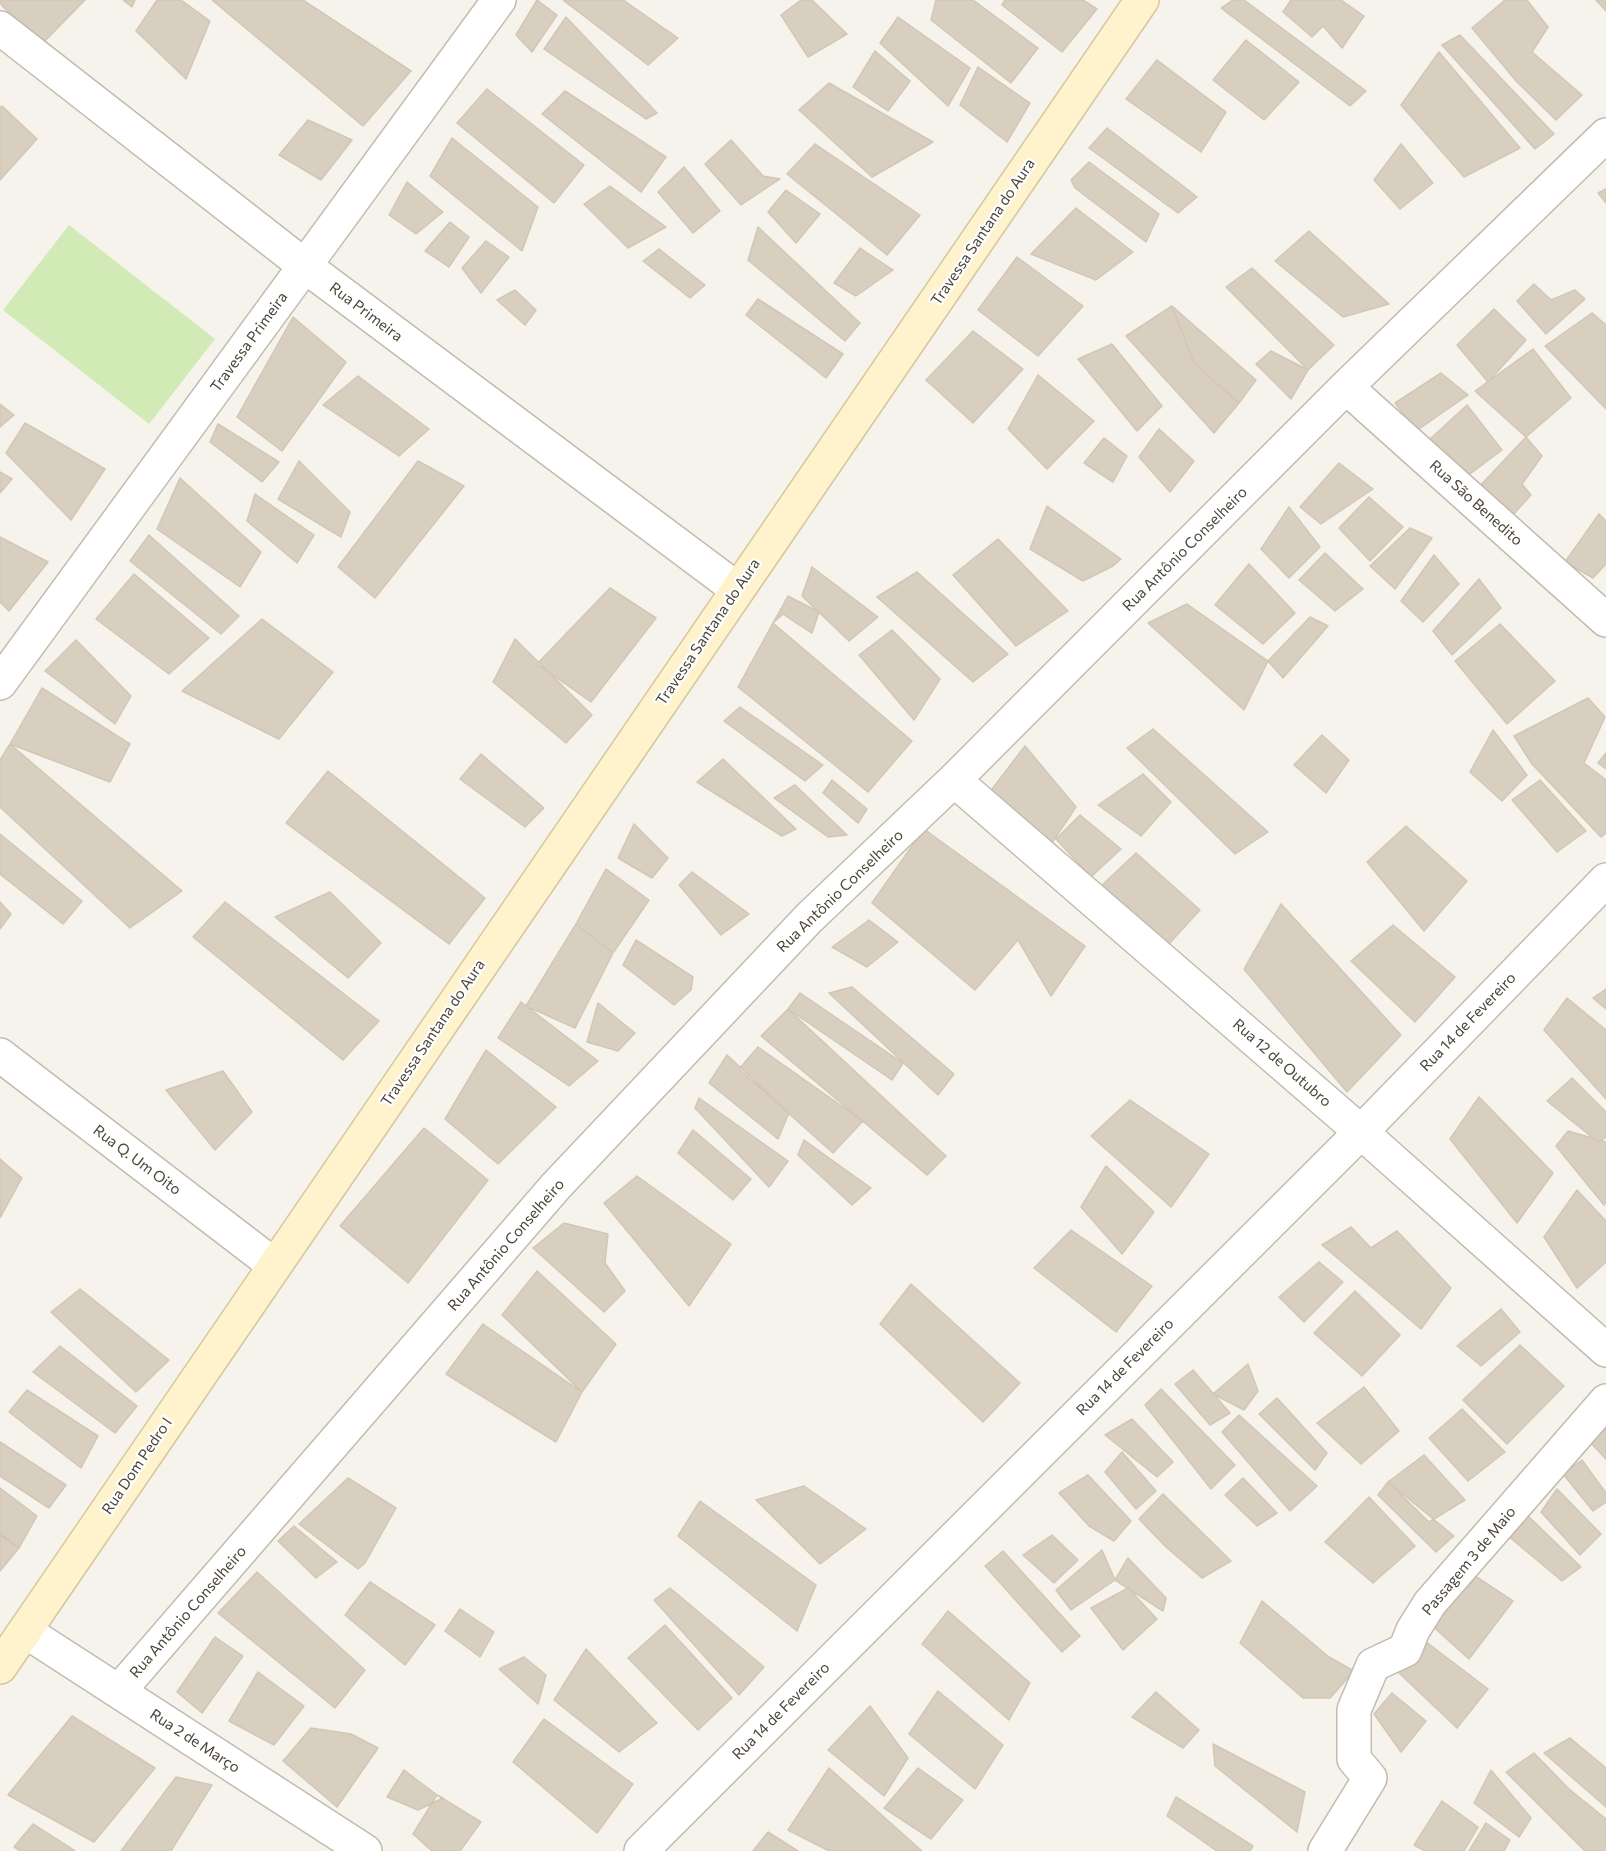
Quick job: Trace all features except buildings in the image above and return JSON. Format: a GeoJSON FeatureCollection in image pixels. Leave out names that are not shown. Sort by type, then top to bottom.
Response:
{"type":"FeatureCollection","features":[{"type":"Feature","properties":{"kind":"street","name":"Travessa Primeira"},"geometry":{"type":"LineString","coordinates":[[0,683],[499,0]]}},
{"type":"Feature","properties":{"kind":"street","name":"Travessa Santana do Aura"},"geometry":{"type":"LineString","coordinates":[[274,1265],[1142,0]]}},
{"type":"Feature","properties":{"kind":"street","name":"Rua Primeira"},"geometry":{"type":"LineString","coordinates":[[0,28],[304,266],[738,590]]}},
{"type":"Feature","properties":{"kind":"street","name":"Rua Antônio Conselheiro"},"geometry":{"type":"LineString","coordinates":[[119,1691],[556,1186],[809,918],[954,780],[1346,387],[1606,135]]}},
{"type":"Feature","properties":{"kind":"street","name":"Rua São Benedito"},"geometry":{"type":"LineString","coordinates":[[1346,387],[1606,620]]}},
{"type":"Feature","properties":{"kind":"street","name":"Rua 12 de Outubro"},"geometry":{"type":"LineString","coordinates":[[954,780],[1361,1132],[1606,1350]]}},
{"type":"Feature","properties":{"kind":"street","name":"Rua 14 de Fevereiro"},"geometry":{"type":"LineString","coordinates":[[641,1851],[1361,1132],[1606,880]]}},
{"type":"Feature","properties":{"kind":"street","name":"Rua Q. Um Oito"},"geometry":{"type":"LineString","coordinates":[[0,1055],[274,1265]]}},
{"type":"Feature","properties":{"kind":"street","name":"Rua Dom Pedro I"},"geometry":{"type":"LineString","coordinates":[[0,1667],[274,1265]]}},
{"type":"Feature","properties":{"kind":"street","name":"Passagem 3 de Maio"},"geometry":{"type":"LineString","coordinates":[[1325,1851],[1370,1778],[1354,1759],[1354,1710],[1373,1665],[1405,1650],[1413,1630],[1430,1603],[1606,1401]]}},
{"type":"Feature","properties":{"kind":"street","name":"Rua 2 de Março"},"geometry":{"type":"LineString","coordinates":[[25,1632],[365,1851]]}},
{"type":"Feature","properties":{"kind":"green space"},"geometry":{"type":"Polygon","coordinates":[[[69,225],[215,339],[149,424],[3,310],[69,225]]]}}]}
